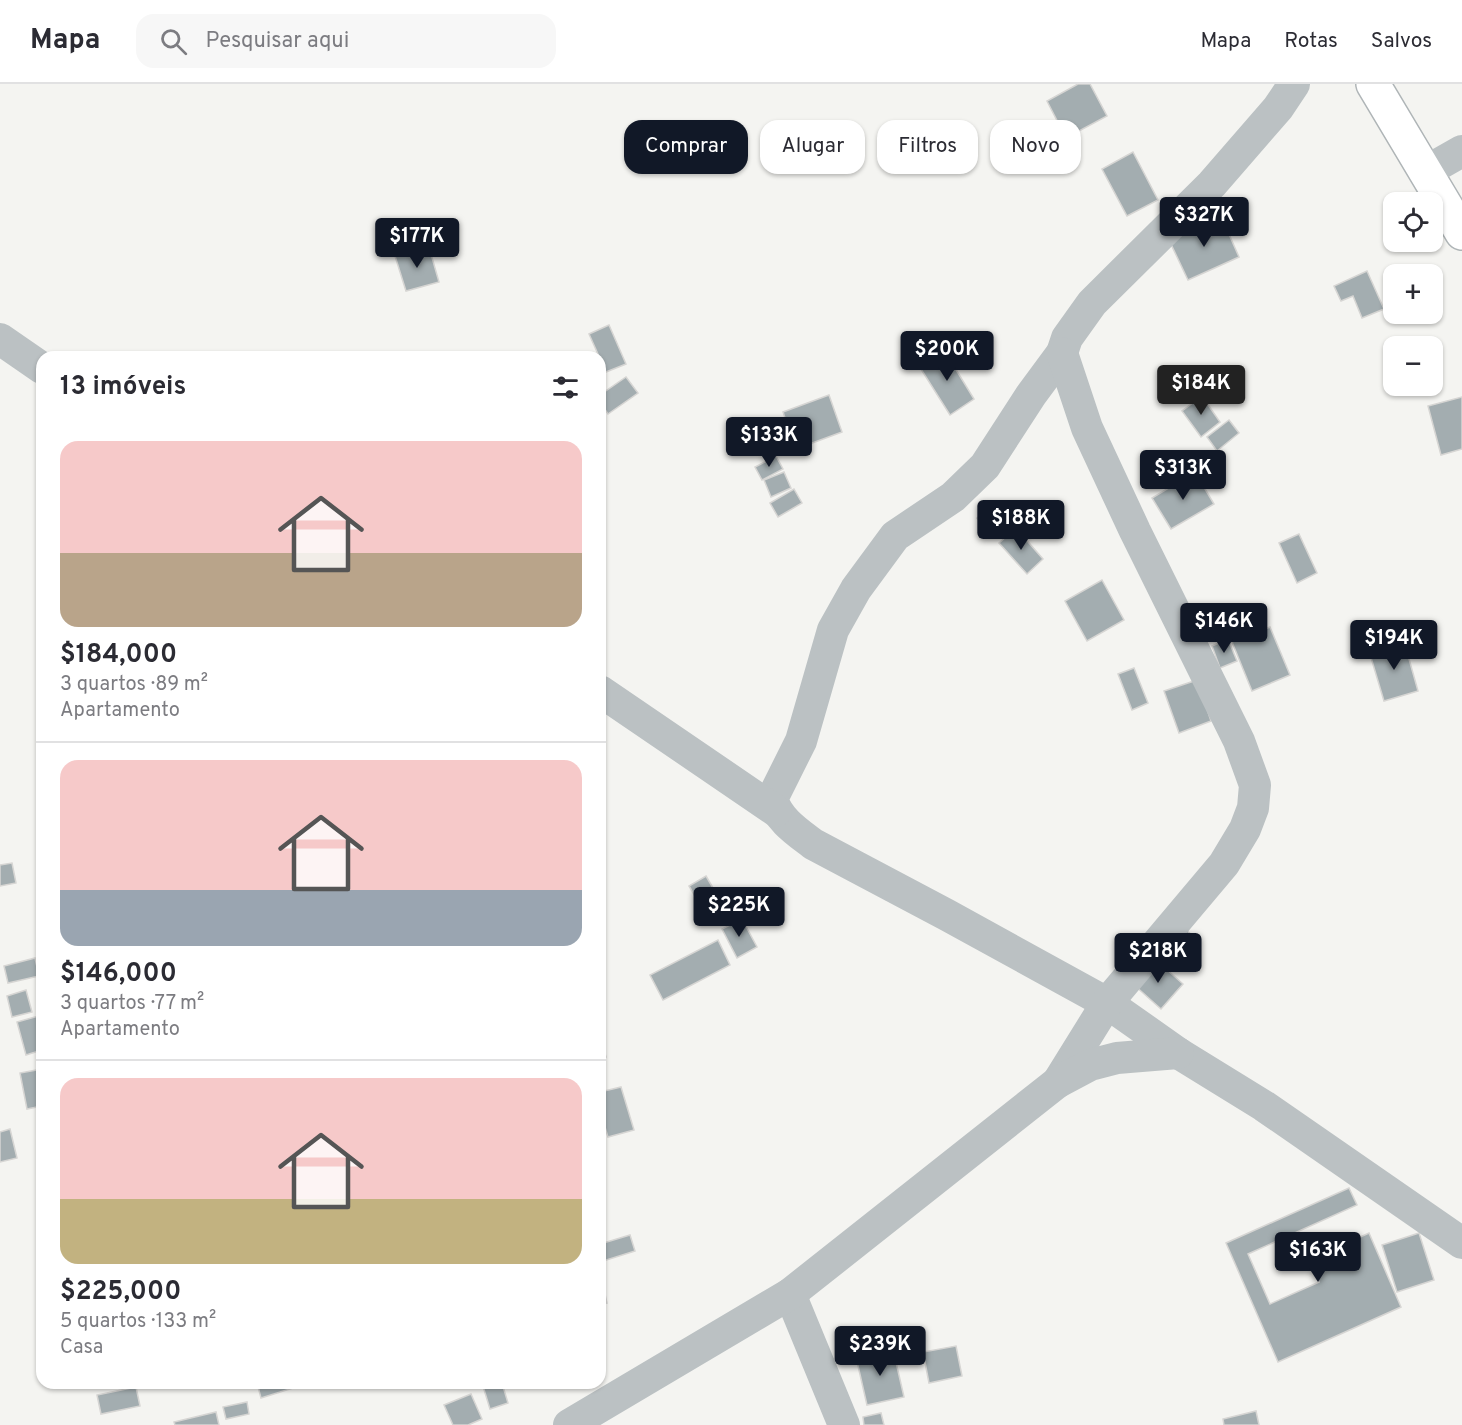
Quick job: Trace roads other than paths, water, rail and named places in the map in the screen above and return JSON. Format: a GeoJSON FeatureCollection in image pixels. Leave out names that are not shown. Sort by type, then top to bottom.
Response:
{"type":"FeatureCollection","features":[{"type":"Feature","properties":{"kind":"main road"},"geometry":{"type":"LineString","coordinates":[[1373,84],[1462,233]]}},
{"type":"Feature","properties":{"kind":"street"},"geometry":{"type":"LineString","coordinates":[[776,812],[772,799],[801,741],[833,630],[856,589],[895,536],[953,497],[985,466],[1062,352],[1067,338],[1092,303],[1212,184],[1278,108],[1294,84]]}},
{"type":"Feature","properties":{"kind":"street"},"geometry":{"type":"LineString","coordinates":[[1425,172],[1462,151]]}},
{"type":"Feature","properties":{"kind":"street"},"geometry":{"type":"LineString","coordinates":[[0,339],[36,364]]}},
{"type":"Feature","properties":{"kind":"street"},"geometry":{"type":"LineString","coordinates":[[1058,1082],[1107,1003],[1224,864],[1249,819],[1253,808],[1255,785],[1239,741],[1211,681],[1135,531],[1087,428],[1062,352]]}},
{"type":"Feature","properties":{"kind":"street"},"geometry":{"type":"LineString","coordinates":[[606,695],[776,812],[794,830],[813,844],[1107,1003],[1178,1053],[1264,1106],[1462,1243]]}},
{"type":"Feature","properties":{"kind":"street"},"geometry":{"type":"LineString","coordinates":[[569,1425],[790,1294],[1058,1082],[1090,1065],[1117,1058],[1178,1053]]}},
{"type":"Feature","properties":{"kind":"street"},"geometry":{"type":"LineString","coordinates":[[790,1294],[844,1425]]}}]}
